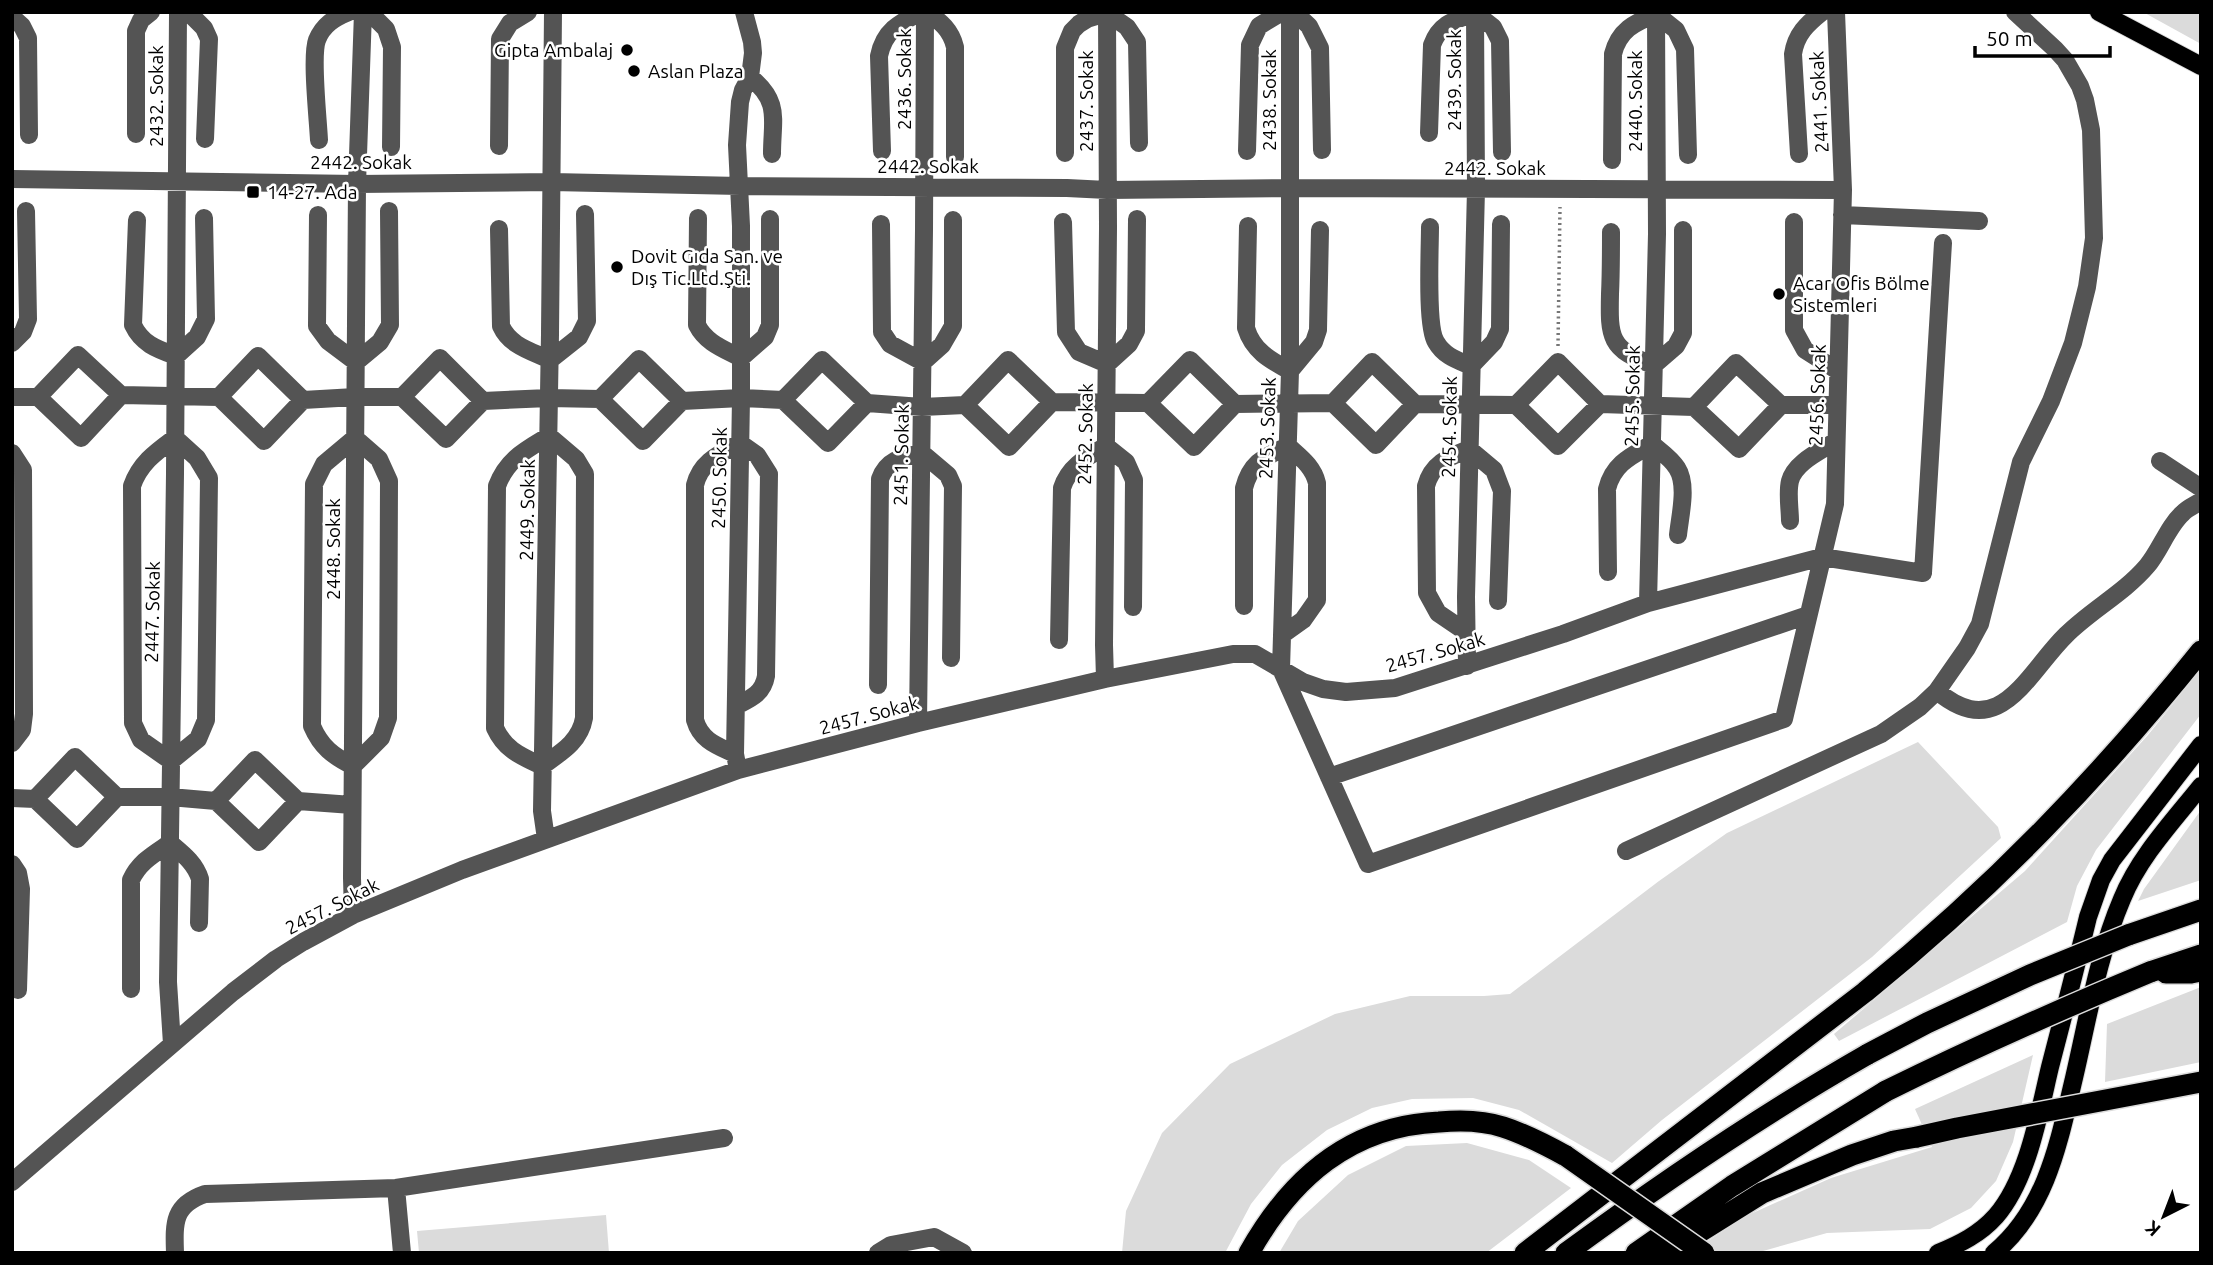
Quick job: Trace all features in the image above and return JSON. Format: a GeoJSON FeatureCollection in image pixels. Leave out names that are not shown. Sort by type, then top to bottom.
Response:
{"type":"FeatureCollection","features":[{"type":"Feature","properties":{"kind":"highway"},"geometry":{"type":"LineString","coordinates":[[1525,1253],[1865,992],[1924,943],[2003,872],[2060,814],[2152,711],[2201,651]]}},
{"type":"Feature","properties":{"kind":"highway"},"geometry":{"type":"LineString","coordinates":[[1566,1253],[1714,1147],[1868,1054],[2030,975],[2201,910]]}},
{"type":"Feature","properties":{"kind":"highway"},"geometry":{"type":"LineString","coordinates":[[1636,1253],[1732,1186],[1886,1091],[2032,1021],[2201,954]]}},
{"type":"Feature","properties":{"kind":"highway"},"geometry":{"type":"LineString","coordinates":[[2150,972],[2201,971]]}},
{"type":"Feature","properties":{"kind":"highway"},"geometry":{"type":"LineString","coordinates":[[1666,1253],[1762,1194],[1894,1140],[2201,1082]]}},
{"type":"Feature","properties":{"kind":"highway"},"geometry":{"type":"LineString","coordinates":[[1250,1253],[1258,1237],[1279,1209],[1320,1164],[1355,1142],[1381,1132],[1434,1122],[1480,1122],[1501,1126],[1527,1136],[1566,1156],[1704,1253]]}},
{"type":"Feature","properties":{"kind":"main road"},"geometry":{"type":"LineString","coordinates":[[2099,12],[2201,66]]}},
{"type":"Feature","properties":{"kind":"main road"},"geometry":{"type":"LineString","coordinates":[[1938,1253],[1955,1246],[1983,1228],[1996,1216],[2009,1197],[2029,1149],[2088,917],[2101,880],[2112,860],[2201,745]]}},
{"type":"Feature","properties":{"kind":"main road"},"geometry":{"type":"LineString","coordinates":[[1994,1253],[2016,1233],[2031,1211],[2052,1163],[2101,963],[2122,899],[2136,871],[2201,786]]}},
{"type":"Feature","properties":{"kind":"street"},"geometry":{"type":"LineString","coordinates":[[136,134],[136,31],[142,20],[151,12]]}},
{"type":"Feature","properties":{"kind":"street","name":"2432. Sokak"},"geometry":{"type":"LineString","coordinates":[[177,180],[178,12]]}},
{"type":"Feature","properties":{"kind":"street"},"geometry":{"type":"LineString","coordinates":[[188,12],[204,28],[209,39],[205,139]]}},
{"type":"Feature","properties":{"kind":"street"},"geometry":{"type":"LineString","coordinates":[[319,140],[314,48],[321,31],[336,18],[349,12]]}},
{"type":"Feature","properties":{"kind":"street","name":"2448. Sokak"},"geometry":{"type":"LineString","coordinates":[[353,915],[357,184],[363,12]]}},
{"type":"Feature","properties":{"kind":"street"},"geometry":{"type":"LineString","coordinates":[[369,12],[386,29],[392,47],[391,147]]}},
{"type":"Feature","properties":{"kind":"street"},"geometry":{"type":"LineString","coordinates":[[499,146],[500,39],[510,23],[527,12]]}},
{"type":"Feature","properties":{"kind":"street","name":"2449. Sokak"},"geometry":{"type":"LineString","coordinates":[[546,839],[542,811],[542,766],[549,436],[553,12]]}},
{"type":"Feature","properties":{"kind":"street","name":"2450. Sokak"},"geometry":{"type":"LineString","coordinates":[[737,762],[741,358],[740,187],[737,145],[740,102],[750,78],[753,53],[744,12]]}},
{"type":"Feature","properties":{"kind":"street"},"geometry":{"type":"LineString","coordinates":[[882,151],[881,46],[898,23],[924,12],[946,27],[955,47],[955,157]]}},
{"type":"Feature","properties":{"kind":"street","name":"2436. Sokak"},"geometry":{"type":"LineString","coordinates":[[924,12],[925,187]]}},
{"type":"Feature","properties":{"kind":"street"},"geometry":{"type":"LineString","coordinates":[[1247,151],[1250,45],[1259,26],[1282,12]]}},
{"type":"Feature","properties":{"kind":"street"},"geometry":{"type":"LineString","coordinates":[[1292,12],[1310,26],[1320,48],[1322,150]]}},
{"type":"Feature","properties":{"kind":"street","name":"2438. Sokak"},"geometry":{"type":"LineString","coordinates":[[1291,188],[1292,12]]}},
{"type":"Feature","properties":{"kind":"street"},"geometry":{"type":"LineString","coordinates":[[1429,134],[1432,44],[1448,22],[1475,12],[1493,27],[1501,47],[1502,152]]}},
{"type":"Feature","properties":{"kind":"street","name":"2439. Sokak"},"geometry":{"type":"LineString","coordinates":[[1475,12],[1476,189]]}},
{"type":"Feature","properties":{"kind":"street"},"geometry":{"type":"LineString","coordinates":[[1799,154],[1794,46],[1801,31],[1822,12]]}},
{"type":"Feature","properties":{"kind":"street","name":"2441. Sokak"},"geometry":{"type":"LineString","coordinates":[[1836,12],[1843,190]]}},
{"type":"Feature","properties":{"kind":"street"},"geometry":{"type":"LineString","coordinates":[[1626,850],[1881,734],[1920,707],[1937,691],[1980,624],[2021,462],[2051,401],[2073,343],[2087,287],[2094,238],[2091,130],[2085,100],[2065,60],[2015,12]]}},
{"type":"Feature","properties":{"kind":"street"},"geometry":{"type":"LineString","coordinates":[[1065,153],[1065,48],[1072,31],[1079,24],[1107,13],[1131,31],[1138,48],[1139,143]]}},
{"type":"Feature","properties":{"kind":"street","name":"2437. Sokak"},"geometry":{"type":"LineString","coordinates":[[1107,13],[1107,190]]}},
{"type":"Feature","properties":{"kind":"street"},"geometry":{"type":"LineString","coordinates":[[1612,160],[1615,46],[1623,31],[1630,25],[1656,13],[1676,30],[1685,49],[1688,155]]}},
{"type":"Feature","properties":{"kind":"street","name":"2440. Sokak"},"geometry":{"type":"LineString","coordinates":[[1656,13],[1656,189]]}},
{"type":"Feature","properties":{"kind":"street"},"geometry":{"type":"LineString","coordinates":[[12,16],[22,26],[27,38],[29,135]]}},
{"type":"Feature","properties":{"kind":"street"},"geometry":{"type":"LineString","coordinates":[[750,78],[765,90],[771,101],[772,154]]}},
{"type":"Feature","properties":{"kind":"street","name":"2442. Sokak"},"geometry":{"type":"LineString","coordinates":[[12,179],[357,184],[552,182],[740,187],[1107,190],[1843,190]]}},
{"type":"Feature","properties":{"kind":"street","name":"2447. Sokak"},"geometry":{"type":"LineString","coordinates":[[172,1044],[168,982],[177,180]]}},
{"type":"Feature","properties":{"kind":"street","name":"2451. Sokak"},"geometry":{"type":"LineString","coordinates":[[918,723],[925,187]]}},
{"type":"Feature","properties":{"kind":"street","name":"2453. Sokak"},"geometry":{"type":"LineString","coordinates":[[1281,669],[1290,371],[1291,188]]}},
{"type":"Feature","properties":{"kind":"street","name":"2454. Sokak"},"geometry":{"type":"LineString","coordinates":[[1467,666],[1476,189]]}},
{"type":"Feature","properties":{"kind":"street","name":"2455. Sokak"},"geometry":{"type":"LineString","coordinates":[[1648,603],[1656,189]]}},
{"type":"Feature","properties":{"kind":"street","name":"2452. Sokak"},"geometry":{"type":"LineString","coordinates":[[1105,679],[1107,190]]}},
{"type":"Feature","properties":{"kind":"street","name":"2456. Sokak"},"geometry":{"type":"LineString","coordinates":[[1329,776],[1368,864],[1784,719],[1835,504],[1843,190]]}},
{"type":"Feature","properties":{"kind":"street"},"geometry":{"type":"LineString","coordinates":[[12,343],[23,332],[28,319],[26,211]]}},
{"type":"Feature","properties":{"kind":"street"},"geometry":{"type":"LineString","coordinates":[[318,215],[317,326],[328,341],[356,362],[380,342],[390,325],[389,211]]}},
{"type":"Feature","properties":{"kind":"street"},"geometry":{"type":"LineString","coordinates":[[499,229],[501,326],[516,345],[550,359],[579,337],[587,321],[586,214]]}},
{"type":"Feature","properties":{"kind":"street"},"geometry":{"type":"LineString","coordinates":[[1842,215],[1979,221]]}},
{"type":"Feature","properties":{"kind":"street"},"geometry":{"type":"LineString","coordinates":[[137,220],[133,325],[147,344],[176,355],[197,337],[206,318],[204,218]]}},
{"type":"Feature","properties":{"kind":"street"},"geometry":{"type":"LineString","coordinates":[[698,218],[697,325],[712,343],[741,358],[765,337],[770,325],[770,219]]}},
{"type":"Feature","properties":{"kind":"street"},"geometry":{"type":"LineString","coordinates":[[1063,222],[1066,332],[1079,352],[1107,364],[1129,344],[1136,331],[1137,219]]}},
{"type":"Feature","properties":{"kind":"street"},"geometry":{"type":"LineString","coordinates":[[881,224],[882,332],[890,344],[923,362],[942,345],[953,326],[953,220]]}},
{"type":"Feature","properties":{"kind":"street"},"geometry":{"type":"LineString","coordinates":[[1794,222],[1794,330],[1812,356],[1838,371]]}},
{"type":"Feature","properties":{"kind":"street"},"geometry":{"type":"LineString","coordinates":[[1430,227],[1431,331],[1443,352],[1471,366],[1494,342],[1500,329],[1501,224]]}},
{"type":"Feature","properties":{"kind":"street"},"geometry":{"type":"LineString","coordinates":[[1248,226],[1248,335],[1258,351],[1290,371],[1314,342],[1318,330],[1320,230]]}},
{"type":"Feature","properties":{"kind":"street"},"geometry":{"type":"LineString","coordinates":[[1611,232],[1609,329],[1625,352],[1633,358],[1654,365],[1676,346],[1683,332],[1683,230]]}},
{"type":"Feature","properties":{"kind":"street"},"geometry":{"type":"LineString","coordinates":[[1822,557],[1923,573],[1943,243]]}},
{"type":"Feature","properties":{"kind":"street"},"geometry":{"type":"LineString","coordinates":[[38,397],[78,355],[121,396],[219,397],[264,441],[303,400],[402,397],[446,439],[483,401],[600,399],[643,441],[682,401],[741,398],[783,400],[828,443],[867,403]]}},
{"type":"Feature","properties":{"kind":"street"},"geometry":{"type":"LineString","coordinates":[[219,397],[258,356],[303,400]]}},
{"type":"Feature","properties":{"kind":"street"},"geometry":{"type":"LineString","coordinates":[[402,397],[440,358],[483,401]]}},
{"type":"Feature","properties":{"kind":"street"},"geometry":{"type":"LineString","coordinates":[[600,399],[639,359],[682,401]]}},
{"type":"Feature","properties":{"kind":"street"},"geometry":{"type":"LineString","coordinates":[[783,400],[822,360],[867,403],[922,407],[965,405],[1008,360],[1052,402],[1148,404],[1194,447],[1235,404],[1333,403],[1376,444],[1415,404],[1516,405],[1558,446],[1600,404]]}},
{"type":"Feature","properties":{"kind":"street"},"geometry":{"type":"LineString","coordinates":[[1148,404],[1190,360],[1235,404]]}},
{"type":"Feature","properties":{"kind":"street"},"geometry":{"type":"LineString","coordinates":[[1333,403],[1372,362],[1415,404]]}},
{"type":"Feature","properties":{"kind":"street"},"geometry":{"type":"LineString","coordinates":[[1516,405],[1558,362],[1600,404],[1694,407],[1739,449],[1781,405]]}},
{"type":"Feature","properties":{"kind":"street"},"geometry":{"type":"LineString","coordinates":[[1694,407],[1736,363],[1781,405],[1837,405]]}},
{"type":"Feature","properties":{"kind":"street"},"geometry":{"type":"LineString","coordinates":[[12,397],[38,397],[81,438],[121,396]]}},
{"type":"Feature","properties":{"kind":"street"},"geometry":{"type":"LineString","coordinates":[[965,405],[1009,447],[1052,402]]}},
{"type":"Feature","properties":{"kind":"street"},"geometry":{"type":"LineString","coordinates":[[549,436],[570,453],[585,474],[584,718],[575,740],[542,766],[512,752],[503,743],[495,728],[497,486],[512,460],[549,436]]}},
{"type":"Feature","properties":{"kind":"street"},"geometry":{"type":"LineString","coordinates":[[176,438],[197,458],[209,478],[206,720],[198,738],[171,761],[145,745],[132,723],[132,486],[146,461],[176,438]]}},
{"type":"Feature","properties":{"kind":"street"},"geometry":{"type":"LineString","coordinates":[[355,438],[384,466],[389,481],[388,718],[381,738],[353,766],[333,756],[316,735],[312,726],[312,686],[314,484],[324,464],[355,438]]}},
{"type":"Feature","properties":{"kind":"street"},"geometry":{"type":"LineString","coordinates":[[1790,521],[1790,483],[1794,473],[1808,459],[1836,441]]}},
{"type":"Feature","properties":{"kind":"street"},"geometry":{"type":"LineString","coordinates":[[736,706],[760,692],[766,676],[769,474],[761,459],[740,443],[705,464],[695,485],[695,720],[701,734],[737,762]]}},
{"type":"Feature","properties":{"kind":"street"},"geometry":{"type":"LineString","coordinates":[[1608,572],[1609,480],[1613,471],[1624,460],[1652,444],[1674,463],[1680,474],[1682,487],[1678,535]]}},
{"type":"Feature","properties":{"kind":"street"},"geometry":{"type":"LineString","coordinates":[[1059,640],[1062,488],[1074,467],[1106,446],[1126,462],[1134,480],[1133,607]]}},
{"type":"Feature","properties":{"kind":"street"},"geometry":{"type":"LineString","coordinates":[[1244,606],[1246,480],[1261,458],[1288,446],[1311,468],[1317,483],[1317,600],[1303,620],[1282,635]]}},
{"type":"Feature","properties":{"kind":"street"},"geometry":{"type":"LineString","coordinates":[[1466,632],[1438,613],[1427,593],[1426,486],[1437,465],[1469,449],[1494,470],[1502,491],[1498,601]]}},
{"type":"Feature","properties":{"kind":"street"},"geometry":{"type":"LineString","coordinates":[[12,453],[23,470],[24,714],[22,730],[12,743]]}},
{"type":"Feature","properties":{"kind":"street"},"geometry":{"type":"LineString","coordinates":[[878,685],[880,479],[892,462],[922,453],[948,475],[953,486],[951,658]]}},
{"type":"Feature","properties":{"kind":"street"},"geometry":{"type":"LineString","coordinates":[[2160,461],[2201,488]]}},
{"type":"Feature","properties":{"kind":"street"},"geometry":{"type":"LineString","coordinates":[[1937,691],[1955,704],[1976,710],[1993,709],[2005,703],[2034,674],[2065,635],[2147,566],[2182,513],[2201,502]]}},
{"type":"Feature","properties":{"kind":"street","name":"2457. Sokak"},"geometry":{"type":"LineString","coordinates":[[12,1182],[233,992],[276,959],[353,915],[737,762],[1105,679],[1233,654],[1255,654],[1303,682],[1323,689],[1346,692],[1395,688],[1648,603],[1822,557]]}},
{"type":"Feature","properties":{"kind":"street"},"geometry":{"type":"LineString","coordinates":[[1281,669],[1329,776],[1808,615]]}},
{"type":"Feature","properties":{"kind":"street"},"geometry":{"type":"LineString","coordinates":[[35,799],[75,757],[117,797],[170,797],[216,801],[259,842],[298,801]]}},
{"type":"Feature","properties":{"kind":"street"},"geometry":{"type":"LineString","coordinates":[[216,801],[255,760],[298,801],[352,805]]}},
{"type":"Feature","properties":{"kind":"street"},"geometry":{"type":"LineString","coordinates":[[12,798],[35,799],[77,839],[117,797]]}},
{"type":"Feature","properties":{"kind":"street"},"geometry":{"type":"LineString","coordinates":[[131,989],[131,880],[146,859],[170,844],[190,860],[198,872],[199,923]]}},
{"type":"Feature","properties":{"kind":"street"},"geometry":{"type":"LineString","coordinates":[[12,864],[18,873],[20,889],[19,990]]}},
{"type":"Feature","properties":{"kind":"street"},"geometry":{"type":"LineString","coordinates":[[175,1253],[174,1225],[177,1216],[190,1201],[205,1194],[396,1188],[724,1138]]}},
{"type":"Feature","properties":{"kind":"street"},"geometry":{"type":"LineString","coordinates":[[396,1188],[402,1253]]}},
{"type":"Feature","properties":{"kind":"street"},"geometry":{"type":"LineString","coordinates":[[878,1253],[891,1245],[933,1237],[963,1253]]}},
{"type":"Feature","properties":{"kind":"path"},"geometry":{"type":"LineString","coordinates":[[1558,362],[1560,189]]}},
{"type":"Feature","properties":{"kind":"shaded area"},"geometry":{"type":"Polygon","coordinates":[[[2143,12],[2201,12],[2201,44],[2143,12]]]}},
{"type":"Feature","properties":{"kind":"shaded area"},"geometry":{"type":"Polygon","coordinates":[[[2201,669],[2201,714],[2096,850],[2077,886],[2067,922],[1839,1041],[1834,1034],[2025,871],[2148,735],[2201,669]]]}},
{"type":"Feature","properties":{"kind":"shaded area"},"geometry":{"type":"Polygon","coordinates":[[[1918,742],[1998,827],[2001,838],[1872,957],[1662,1120],[1612,1163],[1519,1110],[1473,1098],[1412,1099],[1372,1108],[1327,1130],[1282,1165],[1251,1204],[1225,1253],[1122,1253],[1126,1211],[1162,1133],[1230,1064],[1335,1014],[1410,996],[1510,994],[1727,833],[1918,742]]]}},
{"type":"Feature","properties":{"kind":"shaded area"},"geometry":{"type":"Polygon","coordinates":[[[2201,810],[2201,880],[2138,901],[2144,889],[2201,810]]]}},
{"type":"Feature","properties":{"kind":"shaded area"},"geometry":{"type":"Polygon","coordinates":[[[2201,987],[2201,1062],[2105,1082],[2107,1024],[2201,987]]]}},
{"type":"Feature","properties":{"kind":"shaded area"},"geometry":{"type":"Polygon","coordinates":[[[2033,1055],[2013,1142],[1996,1181],[1971,1208],[1930,1229],[1827,1233],[1756,1253],[1690,1253],[1746,1216],[1831,1178],[1932,1147],[1915,1109],[2033,1055]]]}},
{"type":"Feature","properties":{"kind":"shaded area"},"geometry":{"type":"Polygon","coordinates":[[[1467,1143],[1529,1160],[1571,1188],[1486,1253],[1279,1253],[1298,1221],[1348,1175],[1406,1146],[1467,1143]]]}},
{"type":"Feature","properties":{"kind":"shaded area"},"geometry":{"type":"Polygon","coordinates":[[[606,1215],[609,1253],[419,1253],[417,1231],[606,1215]]]}},
{"type":"Feature","properties":{"kind":"place","name":"Gipta Ambalaj"},"geometry":{"type":"Point","coordinates":[627,50]}},
{"type":"Feature","properties":{"kind":"place","name":"Aslan Plaza"},"geometry":{"type":"Point","coordinates":[634,71]}},
{"type":"Feature","properties":{"kind":"place","name":"14-27. Ada"},"geometry":{"type":"Point","coordinates":[253,192]}},
{"type":"Feature","properties":{"kind":"place","name":"Dovit Gıda San. ve Dış Tic.Ltd.Şti."},"geometry":{"type":"Point","coordinates":[617,267]}},
{"type":"Feature","properties":{"kind":"place","name":"Acar Ofis Bölme Sistemleri"},"geometry":{"type":"Point","coordinates":[1779,294]}}]}
